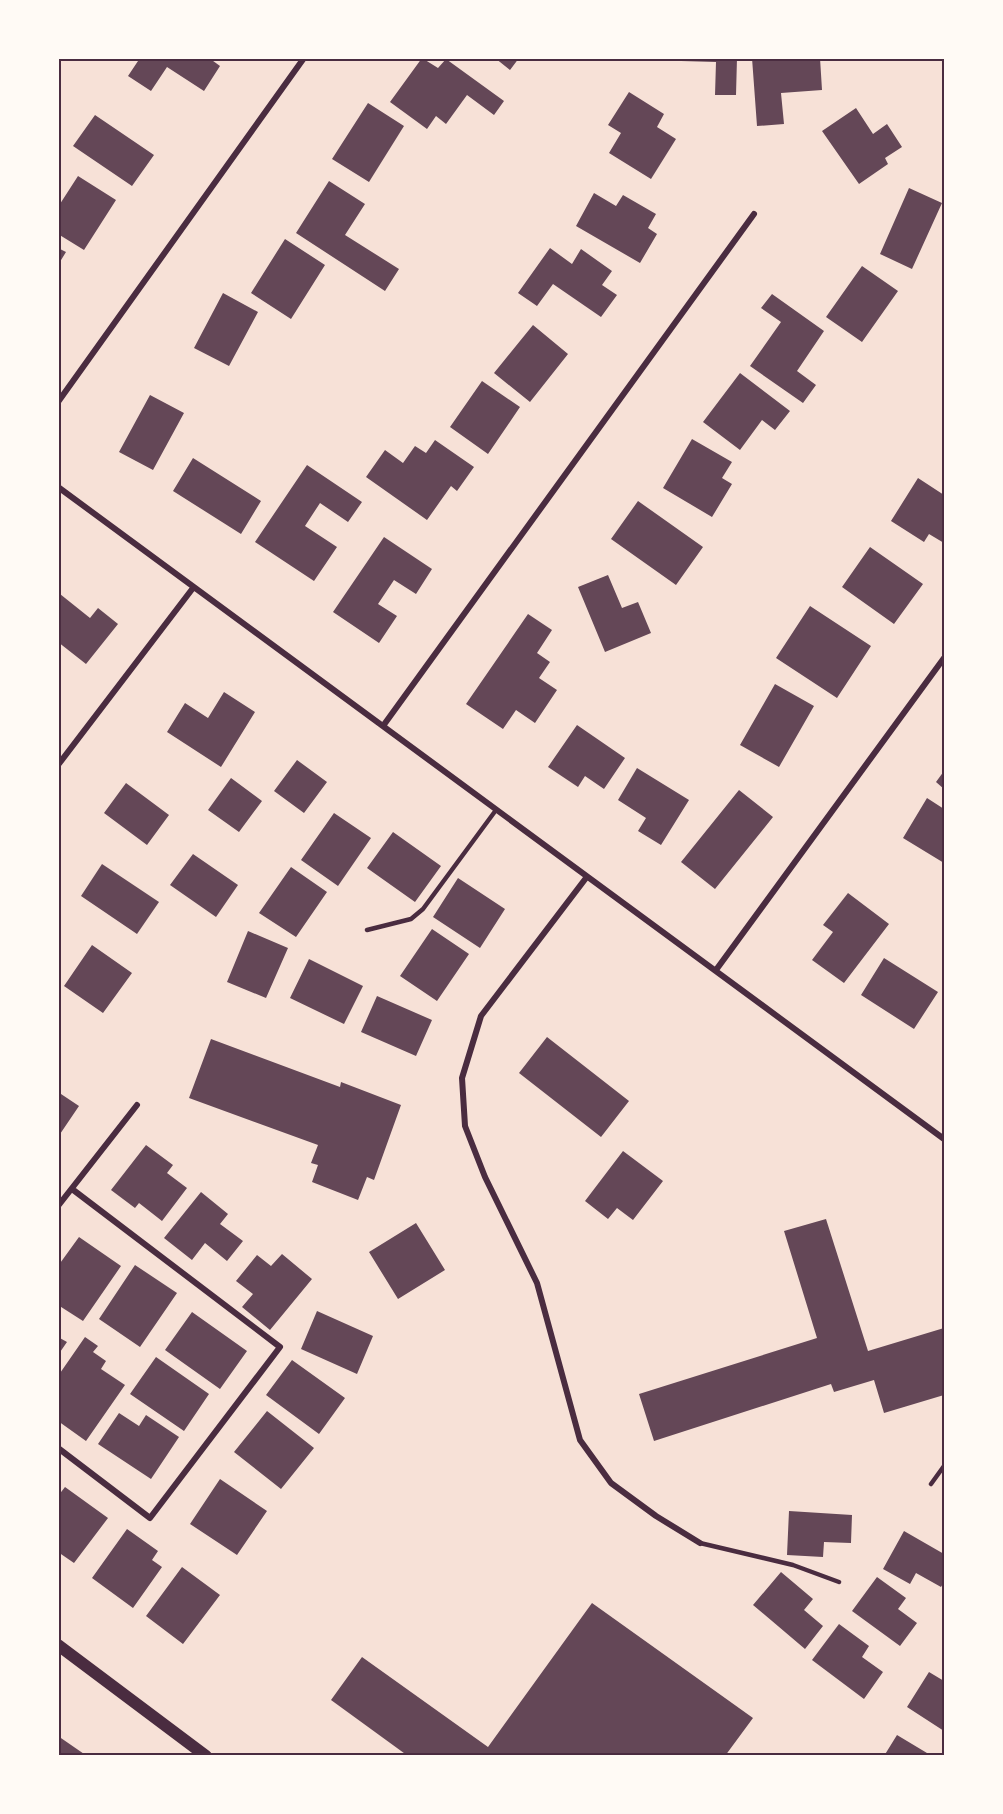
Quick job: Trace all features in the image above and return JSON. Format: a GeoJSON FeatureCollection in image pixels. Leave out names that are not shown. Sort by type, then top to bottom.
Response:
{"type":"FeatureCollection","features":[{"type":"Feature","properties":{"kind":"main road"},"geometry":{"type":"LineString","coordinates":[[58,1645],[204,1755]]}},
{"type":"Feature","properties":{"kind":"street"},"geometry":{"type":"LineString","coordinates":[[58,402],[304,58]]}},
{"type":"Feature","properties":{"kind":"street"},"geometry":{"type":"LineString","coordinates":[[383,726],[754,214]]}},
{"type":"Feature","properties":{"kind":"street"},"geometry":{"type":"LineString","coordinates":[[58,487],[586,878],[716,970],[945,1139]]}},
{"type":"Feature","properties":{"kind":"street"},"geometry":{"type":"LineString","coordinates":[[58,765],[193,588]]}},
{"type":"Feature","properties":{"kind":"street"},"geometry":{"type":"LineString","coordinates":[[716,970],[945,658]]}},
{"type":"Feature","properties":{"kind":"street"},"geometry":{"type":"LineString","coordinates":[[586,878],[480,1016],[462,1078],[465,1126],[485,1177],[537,1283],[580,1440],[611,1483],[656,1516],[700,1543]]}},
{"type":"Feature","properties":{"kind":"street"},"geometry":{"type":"LineString","coordinates":[[58,1206],[137,1105]]}},
{"type":"Feature","properties":{"kind":"street"},"geometry":{"type":"LineString","coordinates":[[58,1448],[150,1518],[280,1347],[72,1189]]}},
{"type":"Feature","properties":{"kind":"lane"},"geometry":{"type":"LineString","coordinates":[[367,930],[411,919],[423,909],[496,810]]}},
{"type":"Feature","properties":{"kind":"lane"},"geometry":{"type":"LineString","coordinates":[[931,1484],[945,1466]]}},
{"type":"Feature","properties":{"kind":"lane"},"geometry":{"type":"LineString","coordinates":[[700,1543],[793,1565],[839,1582]]}},
{"type":"Feature","properties":{"kind":"building"},"geometry":{"type":"Polygon","coordinates":[[[140,58],[209,58],[220,66],[204,91],[167,67],[151,91],[128,76],[140,58]]]}},
{"type":"Feature","properties":{"kind":"building"},"geometry":{"type":"Polygon","coordinates":[[[422,58],[438,68],[446,59],[504,101],[494,115],[467,95],[446,124],[436,116],[427,129],[390,102],[422,58]]]}},
{"type":"Feature","properties":{"kind":"building"},"geometry":{"type":"Polygon","coordinates":[[[495,58],[519,58],[510,70],[495,58]]]}},
{"type":"Feature","properties":{"kind":"building"},"geometry":{"type":"Polygon","coordinates":[[[681,58],[737,58],[736,95],[715,95],[716,62],[681,61],[681,58]]]}},
{"type":"Feature","properties":{"kind":"building"},"geometry":{"type":"Polygon","coordinates":[[[752,58],[820,58],[822,90],[781,93],[784,124],[757,126],[752,58]]]}},
{"type":"Feature","properties":{"kind":"building"},"geometry":{"type":"Polygon","coordinates":[[[629,92],[664,114],[657,127],[676,139],[651,179],[609,153],[621,133],[608,125],[629,92]]]}},
{"type":"Feature","properties":{"kind":"building"},"geometry":{"type":"Polygon","coordinates":[[[368,103],[404,126],[369,182],[332,159],[368,103]]]}},
{"type":"Feature","properties":{"kind":"building"},"geometry":{"type":"Polygon","coordinates":[[[856,108],[873,134],[887,124],[902,147],[885,158],[888,164],[859,184],[822,131],[856,108]]]}},
{"type":"Feature","properties":{"kind":"building"},"geometry":{"type":"Polygon","coordinates":[[[95,115],[154,155],[132,186],[73,146],[95,115]]]}},
{"type":"Feature","properties":{"kind":"building"},"geometry":{"type":"Polygon","coordinates":[[[78,176],[116,200],[84,250],[58,234],[58,207],[78,176]]]}},
{"type":"Feature","properties":{"kind":"building"},"geometry":{"type":"Polygon","coordinates":[[[329,181],[365,204],[345,235],[399,269],[385,291],[296,233],[329,181]]]}},
{"type":"Feature","properties":{"kind":"building"},"geometry":{"type":"Polygon","coordinates":[[[909,188],[942,203],[912,269],[880,254],[909,188]]]}},
{"type":"Feature","properties":{"kind":"building"},"geometry":{"type":"Polygon","coordinates":[[[594,193],[616,206],[623,195],[656,214],[648,228],[657,234],[640,263],[576,226],[594,193]]]}},
{"type":"Feature","properties":{"kind":"building"},"geometry":{"type":"Polygon","coordinates":[[[285,239],[325,265],[291,319],[251,293],[285,239]]]}},
{"type":"Feature","properties":{"kind":"building"},"geometry":{"type":"Polygon","coordinates":[[[58,248],[66,252],[58,265],[58,248]]]}},
{"type":"Feature","properties":{"kind":"building"},"geometry":{"type":"Polygon","coordinates":[[[550,248],[572,264],[581,249],[612,271],[602,285],[617,295],[601,317],[553,284],[537,306],[518,293],[550,248]]]}},
{"type":"Feature","properties":{"kind":"building"},"geometry":{"type":"Polygon","coordinates":[[[862,266],[898,291],[862,342],[826,317],[862,266]]]}},
{"type":"Feature","properties":{"kind":"building"},"geometry":{"type":"Polygon","coordinates":[[[223,293],[258,312],[229,366],[194,348],[223,293]]]}},
{"type":"Feature","properties":{"kind":"building"},"geometry":{"type":"Polygon","coordinates":[[[772,294],[824,331],[797,371],[816,385],[803,403],[750,366],[781,322],[761,308],[772,294]]]}},
{"type":"Feature","properties":{"kind":"building"},"geometry":{"type":"Polygon","coordinates":[[[533,325],[568,354],[530,402],[494,373],[533,325]]]}},
{"type":"Feature","properties":{"kind":"building"},"geometry":{"type":"Polygon","coordinates":[[[740,373],[790,411],[775,430],[762,420],[740,450],[703,422],[740,373]]]}},
{"type":"Feature","properties":{"kind":"building"},"geometry":{"type":"Polygon","coordinates":[[[482,381],[520,407],[488,454],[450,427],[482,381]]]}},
{"type":"Feature","properties":{"kind":"building"},"geometry":{"type":"Polygon","coordinates":[[[150,395],[184,413],[153,470],[119,452],[150,395]]]}},
{"type":"Feature","properties":{"kind":"building"},"geometry":{"type":"Polygon","coordinates":[[[692,439],[732,462],[722,478],[732,484],[712,517],[663,488],[692,439]]]}},
{"type":"Feature","properties":{"kind":"building"},"geometry":{"type":"Polygon","coordinates":[[[435,440],[474,467],[457,491],[451,486],[427,520],[366,477],[385,450],[403,463],[415,446],[426,453],[435,440]]]}},
{"type":"Feature","properties":{"kind":"building"},"geometry":{"type":"Polygon","coordinates":[[[193,458],[261,501],[241,534],[173,491],[193,458]]]}},
{"type":"Feature","properties":{"kind":"building"},"geometry":{"type":"Polygon","coordinates":[[[307,465],[362,502],[348,522],[320,503],[305,526],[337,547],[314,581],[255,542],[307,465]]]}},
{"type":"Feature","properties":{"kind":"building"},"geometry":{"type":"Polygon","coordinates":[[[918,478],[944,495],[944,543],[929,534],[924,542],[891,521],[918,478]]]}},
{"type":"Feature","properties":{"kind":"building"},"geometry":{"type":"Polygon","coordinates":[[[638,501],[703,547],[676,585],[611,539],[638,501]]]}},
{"type":"Feature","properties":{"kind":"building"},"geometry":{"type":"Polygon","coordinates":[[[384,537],[432,569],[416,594],[394,580],[378,604],[397,616],[379,643],[333,612],[384,537]]]}},
{"type":"Feature","properties":{"kind":"building"},"geometry":{"type":"Polygon","coordinates":[[[870,547],[923,584],[894,624],[842,587],[870,547]]]}},
{"type":"Feature","properties":{"kind":"building"},"geometry":{"type":"Polygon","coordinates":[[[608,575],[622,608],[638,602],[651,633],[605,652],[578,587],[608,575]]]}},
{"type":"Feature","properties":{"kind":"building"},"geometry":{"type":"Polygon","coordinates":[[[60,594],[90,618],[98,608],[118,624],[86,664],[58,642],[60,594]]]}},
{"type":"Feature","properties":{"kind":"building"},"geometry":{"type":"Polygon","coordinates":[[[810,606],[871,646],[837,698],[776,658],[810,606]]]}},
{"type":"Feature","properties":{"kind":"building"},"geometry":{"type":"Polygon","coordinates":[[[528,614],[552,630],[537,653],[550,662],[539,678],[557,690],[535,723],[516,710],[503,729],[466,704],[528,614]]]}},
{"type":"Feature","properties":{"kind":"building"},"geometry":{"type":"Polygon","coordinates":[[[775,684],[814,706],[779,767],[740,745],[775,684]]]}},
{"type":"Feature","properties":{"kind":"building"},"geometry":{"type":"Polygon","coordinates":[[[224,692],[255,712],[221,767],[167,732],[185,703],[208,718],[224,692]]]}},
{"type":"Feature","properties":{"kind":"building"},"geometry":{"type":"Polygon","coordinates":[[[577,725],[625,758],[604,789],[585,776],[578,787],[548,767],[577,725]]]}},
{"type":"Feature","properties":{"kind":"building"},"geometry":{"type":"Polygon","coordinates":[[[297,760],[327,782],[304,813],[274,791],[297,760]]]}},
{"type":"Feature","properties":{"kind":"building"},"geometry":{"type":"Polygon","coordinates":[[[637,768],[689,800],[661,845],[638,831],[646,818],[618,800],[637,768]]]}},
{"type":"Feature","properties":{"kind":"building"},"geometry":{"type":"Polygon","coordinates":[[[944,771],[944,789],[936,782],[944,771]]]}},
{"type":"Feature","properties":{"kind":"building"},"geometry":{"type":"Polygon","coordinates":[[[231,778],[262,801],[239,832],[208,810],[231,778]]]}},
{"type":"Feature","properties":{"kind":"building"},"geometry":{"type":"Polygon","coordinates":[[[126,783],[169,815],[147,845],[104,813],[126,783]]]}},
{"type":"Feature","properties":{"kind":"building"},"geometry":{"type":"Polygon","coordinates":[[[739,790],[773,817],[715,889],[681,862],[739,790]]]}},
{"type":"Feature","properties":{"kind":"building"},"geometry":{"type":"Polygon","coordinates":[[[927,798],[944,809],[944,863],[903,838],[927,798]]]}},
{"type":"Feature","properties":{"kind":"building"},"geometry":{"type":"Polygon","coordinates":[[[334,813],[371,838],[338,886],[301,860],[334,813]]]}},
{"type":"Feature","properties":{"kind":"building"},"geometry":{"type":"Polygon","coordinates":[[[393,832],[441,866],[415,902],[367,868],[393,832]]]}},
{"type":"Feature","properties":{"kind":"building"},"geometry":{"type":"Polygon","coordinates":[[[193,854],[238,885],[216,917],[170,885],[193,854]]]}},
{"type":"Feature","properties":{"kind":"building"},"geometry":{"type":"Polygon","coordinates":[[[102,864],[159,902],[137,934],[81,896],[102,864]]]}},
{"type":"Feature","properties":{"kind":"building"},"geometry":{"type":"Polygon","coordinates":[[[291,867],[327,892],[296,937],[259,913],[291,867]]]}},
{"type":"Feature","properties":{"kind":"building"},"geometry":{"type":"Polygon","coordinates":[[[458,878],[505,909],[480,948],[433,917],[458,878]]]}},
{"type":"Feature","properties":{"kind":"building"},"geometry":{"type":"Polygon","coordinates":[[[848,893],[889,924],[844,983],[812,960],[833,932],[823,925],[848,893]]]}},
{"type":"Feature","properties":{"kind":"building"},"geometry":{"type":"Polygon","coordinates":[[[432,929],[469,954],[437,1001],[400,976],[432,929]]]}},
{"type":"Feature","properties":{"kind":"building"},"geometry":{"type":"Polygon","coordinates":[[[248,931],[288,948],[266,998],[227,982],[248,931]]]}},
{"type":"Feature","properties":{"kind":"building"},"geometry":{"type":"Polygon","coordinates":[[[92,945],[132,973],[103,1013],[64,986],[92,945]]]}},
{"type":"Feature","properties":{"kind":"building"},"geometry":{"type":"Polygon","coordinates":[[[884,958],[938,992],[914,1029],[861,995],[884,958]]]}},
{"type":"Feature","properties":{"kind":"building"},"geometry":{"type":"Polygon","coordinates":[[[309,959],[363,986],[344,1024],[290,998],[309,959]]]}},
{"type":"Feature","properties":{"kind":"building"},"geometry":{"type":"Polygon","coordinates":[[[377,996],[432,1020],[416,1056],[361,1032],[377,996]]]}},
{"type":"Feature","properties":{"kind":"building"},"geometry":{"type":"Polygon","coordinates":[[[547,1037],[629,1101],[601,1137],[519,1073],[547,1037]]]}},
{"type":"Feature","properties":{"kind":"building"},"geometry":{"type":"Polygon","coordinates":[[[211,1039],[340,1087],[341,1082],[401,1105],[374,1180],[367,1177],[358,1200],[312,1182],[318,1165],[311,1163],[318,1145],[189,1098],[211,1039]]]}},
{"type":"Feature","properties":{"kind":"building"},"geometry":{"type":"Polygon","coordinates":[[[58,1092],[79,1106],[58,1137],[58,1092]]]}},
{"type":"Feature","properties":{"kind":"building"},"geometry":{"type":"Polygon","coordinates":[[[146,1145],[173,1165],[167,1173],[187,1188],[162,1221],[139,1203],[135,1208],[111,1190],[146,1145]]]}},
{"type":"Feature","properties":{"kind":"building"},"geometry":{"type":"Polygon","coordinates":[[[623,1151],[663,1181],[633,1220],[617,1208],[608,1219],[585,1201],[623,1151]]]}},
{"type":"Feature","properties":{"kind":"building"},"geometry":{"type":"Polygon","coordinates":[[[201,1192],[228,1214],[220,1224],[243,1241],[227,1261],[205,1243],[192,1260],[164,1238],[201,1192]]]}},
{"type":"Feature","properties":{"kind":"building"},"geometry":{"type":"Polygon","coordinates":[[[826,1219],[868,1351],[944,1328],[944,1395],[884,1413],[874,1380],[834,1392],[831,1384],[654,1441],[639,1394],[817,1338],[784,1231],[826,1219]]]}},
{"type":"Feature","properties":{"kind":"building"},"geometry":{"type":"Polygon","coordinates":[[[416,1223],[445,1270],[398,1299],[369,1252],[416,1223]]]}},
{"type":"Feature","properties":{"kind":"building"},"geometry":{"type":"Polygon","coordinates":[[[79,1237],[121,1266],[83,1321],[58,1305],[58,1266],[79,1237]]]}},
{"type":"Feature","properties":{"kind":"building"},"geometry":{"type":"Polygon","coordinates":[[[282,1254],[312,1279],[270,1330],[242,1307],[253,1294],[236,1281],[257,1255],[271,1266],[282,1254]]]}},
{"type":"Feature","properties":{"kind":"building"},"geometry":{"type":"Polygon","coordinates":[[[135,1265],[177,1293],[140,1347],[99,1319],[135,1265]]]}},
{"type":"Feature","properties":{"kind":"building"},"geometry":{"type":"Polygon","coordinates":[[[317,1311],[373,1336],[357,1374],[301,1349],[317,1311]]]}},
{"type":"Feature","properties":{"kind":"building"},"geometry":{"type":"Polygon","coordinates":[[[192,1312],[247,1351],[220,1389],[165,1350],[192,1312]]]}},
{"type":"Feature","properties":{"kind":"building"},"geometry":{"type":"Polygon","coordinates":[[[58,1337],[67,1342],[58,1355],[58,1337]]]}},
{"type":"Feature","properties":{"kind":"building"},"geometry":{"type":"Polygon","coordinates":[[[85,1337],[98,1346],[93,1352],[106,1361],[101,1369],[125,1385],[86,1441],[58,1421],[58,1376],[85,1337]]]}},
{"type":"Feature","properties":{"kind":"building"},"geometry":{"type":"Polygon","coordinates":[[[156,1357],[209,1394],[184,1431],[130,1394],[156,1357]]]}},
{"type":"Feature","properties":{"kind":"building"},"geometry":{"type":"Polygon","coordinates":[[[292,1360],[345,1398],[319,1434],[266,1395],[292,1360]]]}},
{"type":"Feature","properties":{"kind":"building"},"geometry":{"type":"Polygon","coordinates":[[[267,1411],[314,1448],[281,1489],[234,1452],[267,1411]]]}},
{"type":"Feature","properties":{"kind":"building"},"geometry":{"type":"Polygon","coordinates":[[[119,1413],[139,1426],[146,1415],[179,1437],[151,1479],[98,1444],[119,1413]]]}},
{"type":"Feature","properties":{"kind":"building"},"geometry":{"type":"Polygon","coordinates":[[[220,1479],[267,1511],[237,1555],[190,1524],[220,1479]]]}},
{"type":"Feature","properties":{"kind":"building"},"geometry":{"type":"Polygon","coordinates":[[[65,1487],[108,1518],[74,1563],[58,1552],[58,1496],[65,1487]]]}},
{"type":"Feature","properties":{"kind":"building"},"geometry":{"type":"Polygon","coordinates":[[[789,1511],[852,1515],[851,1543],[824,1542],[823,1557],[787,1555],[789,1511]]]}},
{"type":"Feature","properties":{"kind":"building"},"geometry":{"type":"Polygon","coordinates":[[[127,1529],[158,1551],[152,1560],[162,1567],[133,1608],[92,1578],[127,1529]]]}},
{"type":"Feature","properties":{"kind":"building"},"geometry":{"type":"Polygon","coordinates":[[[904,1531],[944,1554],[944,1582],[941,1587],[916,1573],[910,1584],[883,1569],[904,1531]]]}},
{"type":"Feature","properties":{"kind":"building"},"geometry":{"type":"Polygon","coordinates":[[[182,1567],[220,1595],[183,1644],[146,1616],[182,1567]]]}},
{"type":"Feature","properties":{"kind":"building"},"geometry":{"type":"Polygon","coordinates":[[[781,1572],[813,1599],[804,1610],[823,1626],[805,1649],[753,1605],[781,1572]]]}},
{"type":"Feature","properties":{"kind":"building"},"geometry":{"type":"Polygon","coordinates":[[[877,1577],[906,1598],[898,1609],[917,1623],[900,1646],[852,1611],[877,1577]]]}},
{"type":"Feature","properties":{"kind":"building"},"geometry":{"type":"Polygon","coordinates":[[[592,1603],[753,1718],[725,1756],[408,1756],[331,1700],[362,1657],[488,1747],[592,1603]]]}},
{"type":"Feature","properties":{"kind":"building"},"geometry":{"type":"Polygon","coordinates":[[[839,1624],[869,1646],[862,1657],[883,1672],[864,1699],[812,1660],[839,1624]]]}},
{"type":"Feature","properties":{"kind":"building"},"geometry":{"type":"Polygon","coordinates":[[[929,1672],[944,1681],[944,1731],[907,1707],[929,1672]]]}},
{"type":"Feature","properties":{"kind":"building"},"geometry":{"type":"Polygon","coordinates":[[[897,1735],[932,1756],[884,1756],[897,1735]]]}},
{"type":"Feature","properties":{"kind":"building"},"geometry":{"type":"Polygon","coordinates":[[[58,1736],[87,1756],[58,1756],[58,1736]]]}}]}
